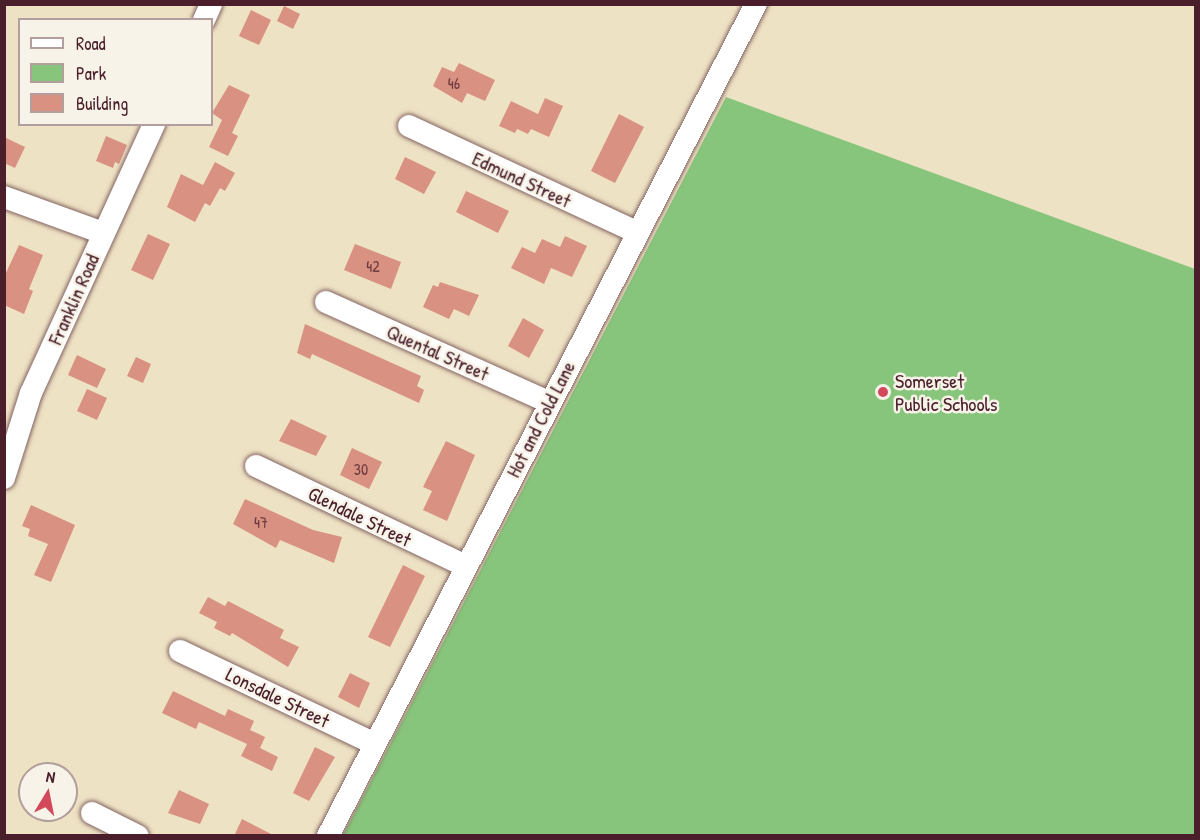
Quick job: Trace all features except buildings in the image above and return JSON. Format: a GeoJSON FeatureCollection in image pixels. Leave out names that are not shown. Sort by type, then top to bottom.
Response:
{"type":"FeatureCollection","features":[{"type":"Feature","properties":{"kind":"street"},"geometry":{"type":"LineString","coordinates":[[205,18],[211,4]]}},
{"type":"Feature","properties":{"kind":"street","name":"Hot and Cold Lane"},"geometry":{"type":"LineString","coordinates":[[328,836],[464,565],[756,4]]}},
{"type":"Feature","properties":{"kind":"street","name":"Franklin Road"},"geometry":{"type":"LineString","coordinates":[[4,478],[31,393],[153,126]]}},
{"type":"Feature","properties":{"kind":"street","name":"Edmund Street"},"geometry":{"type":"LineString","coordinates":[[409,126],[636,232]]}},
{"type":"Feature","properties":{"kind":"street"},"geometry":{"type":"LineString","coordinates":[[4,198],[103,232]]}},
{"type":"Feature","properties":{"kind":"street","name":"Quental Street"},"geometry":{"type":"LineString","coordinates":[[326,302],[549,402]]}},
{"type":"Feature","properties":{"kind":"street","name":"Glendale Street"},"geometry":{"type":"LineString","coordinates":[[256,466],[464,565]]}},
{"type":"Feature","properties":{"kind":"street","name":"Lonsdale Street"},"geometry":{"type":"LineString","coordinates":[[180,651],[375,744]]}},
{"type":"Feature","properties":{"kind":"street"},"geometry":{"type":"LineString","coordinates":[[92,813],[138,836]]}},
{"type":"Feature","properties":{"kind":"green space","name":"Somerset Public Schools"},"geometry":{"type":"Polygon","coordinates":[[[726,97],[1195,269],[1195,835],[343,835],[726,97]]]}},
{"type":"Feature","properties":{"kind":"place","name":"Somerset Public Schools"},"geometry":{"type":"Point","coordinates":[883,392]}}]}
